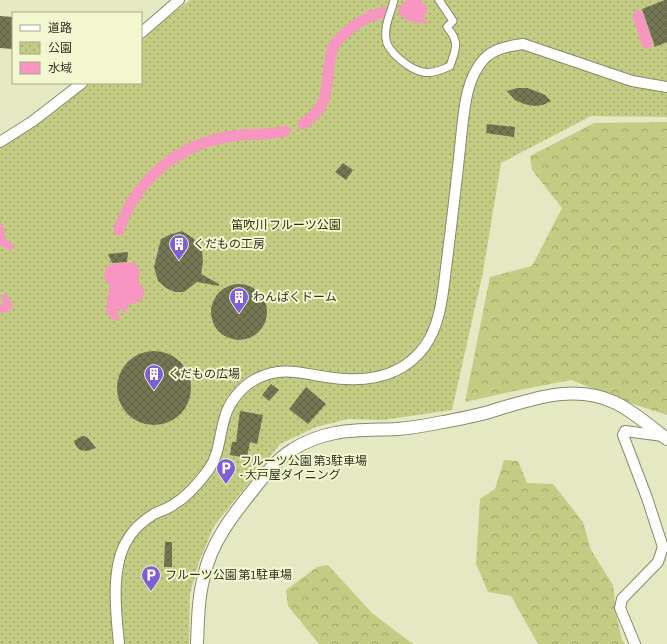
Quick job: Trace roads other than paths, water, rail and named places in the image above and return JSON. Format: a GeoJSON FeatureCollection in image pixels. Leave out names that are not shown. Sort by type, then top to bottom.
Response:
{"type":"FeatureCollection","features":[{"type":"Feature","properties":{"kind":"street"},"geometry":{"type":"LineString","coordinates":[[142,32],[179,0]]}},
{"type":"Feature","properties":{"kind":"street"},"geometry":{"type":"LineString","coordinates":[[394,0],[386,28],[386,40],[388,47],[396,56],[411,67],[423,72],[434,72],[450,66],[457,45],[447,27],[453,21],[439,0]]}},
{"type":"Feature","properties":{"kind":"street"},"geometry":{"type":"LineString","coordinates":[[119,644],[116,619],[116,578],[118,562],[126,542],[140,524],[152,515],[174,505],[192,490],[210,467],[218,452],[225,416],[234,398],[244,387],[255,379],[271,373],[292,371],[349,380],[375,379],[395,372],[410,362],[425,346],[436,327],[442,296],[466,102],[472,78],[485,58],[492,52],[506,46],[523,44],[632,81],[667,87]]}},
{"type":"Feature","properties":{"kind":"street"},"geometry":{"type":"LineString","coordinates":[[0,142],[33,120],[81,84]]}},
{"type":"Feature","properties":{"kind":"street"},"geometry":{"type":"LineString","coordinates":[[197,644],[199,599],[204,575],[213,550],[222,533],[262,478],[278,461],[292,450],[314,439],[334,433],[399,429],[444,422],[490,412],[541,397],[572,394],[594,396],[615,403],[632,413],[665,438]]}},
{"type":"Feature","properties":{"kind":"street"},"geometry":{"type":"LineString","coordinates":[[635,644],[620,608],[620,604],[622,599],[658,562],[663,547],[647,498],[623,435],[625,431],[665,438]]}},
{"type":"Feature","properties":{"kind":"water"},"geometry":{"type":"Polygon","coordinates":[[[408,0],[422,0],[428,11],[423,17],[428,23],[414,22],[403,18],[400,15],[400,6],[408,0]]]}},
{"type":"Feature","properties":{"kind":"water"},"geometry":{"type":"Polygon","coordinates":[[[0,220],[5,231],[4,236],[14,247],[9,251],[5,247],[0,246],[0,220]]]}},
{"type":"Feature","properties":{"kind":"water"},"geometry":{"type":"Polygon","coordinates":[[[127,262],[135,264],[140,270],[138,282],[144,291],[144,294],[140,302],[129,304],[126,313],[117,308],[120,321],[113,319],[107,313],[106,308],[110,286],[104,277],[104,274],[106,268],[112,263],[127,262]]]}},
{"type":"Feature","properties":{"kind":"water"},"geometry":{"type":"Polygon","coordinates":[[[0,295],[7,295],[13,305],[9,310],[2,313],[0,312],[0,306],[3,302],[0,295]]]}},
{"type":"Feature","properties":{"kind":"waterway"},"geometry":{"type":"LineString","coordinates":[[303,124],[313,116],[324,100],[332,50],[337,41],[352,27],[363,20],[388,12]]}},
{"type":"Feature","properties":{"kind":"waterway"},"geometry":{"type":"LineString","coordinates":[[638,16],[647,43]]}},
{"type":"Feature","properties":{"kind":"waterway"},"geometry":{"type":"LineString","coordinates":[[119,230],[131,203],[149,179],[160,168],[184,151],[213,140],[246,134],[285,131]]}},
{"type":"Feature","properties":{"kind":"place","name":"くだもの工房"},"geometry":{"type":"Point","coordinates":[179,261]}},
{"type":"Feature","properties":{"kind":"place","name":"わんぱくドーム"},"geometry":{"type":"Point","coordinates":[239,314]}},
{"type":"Feature","properties":{"kind":"place","name":"くだもの広場"},"geometry":{"type":"Point","coordinates":[154,391]}},
{"type":"Feature","properties":{"kind":"place","name":"フルーツ公園 第3駐車場 - 大戸屋ダイニング"},"geometry":{"type":"Point","coordinates":[226,485]}},
{"type":"Feature","properties":{"kind":"place","name":"フルーツ公園 第1駐車場"},"geometry":{"type":"Point","coordinates":[151,592]}},
{"type":"Feature","properties":{"kind":"park label","name":"笛吹川 フルーツ公園"},"geometry":{"type":"Point","coordinates":[286,225]}}]}
